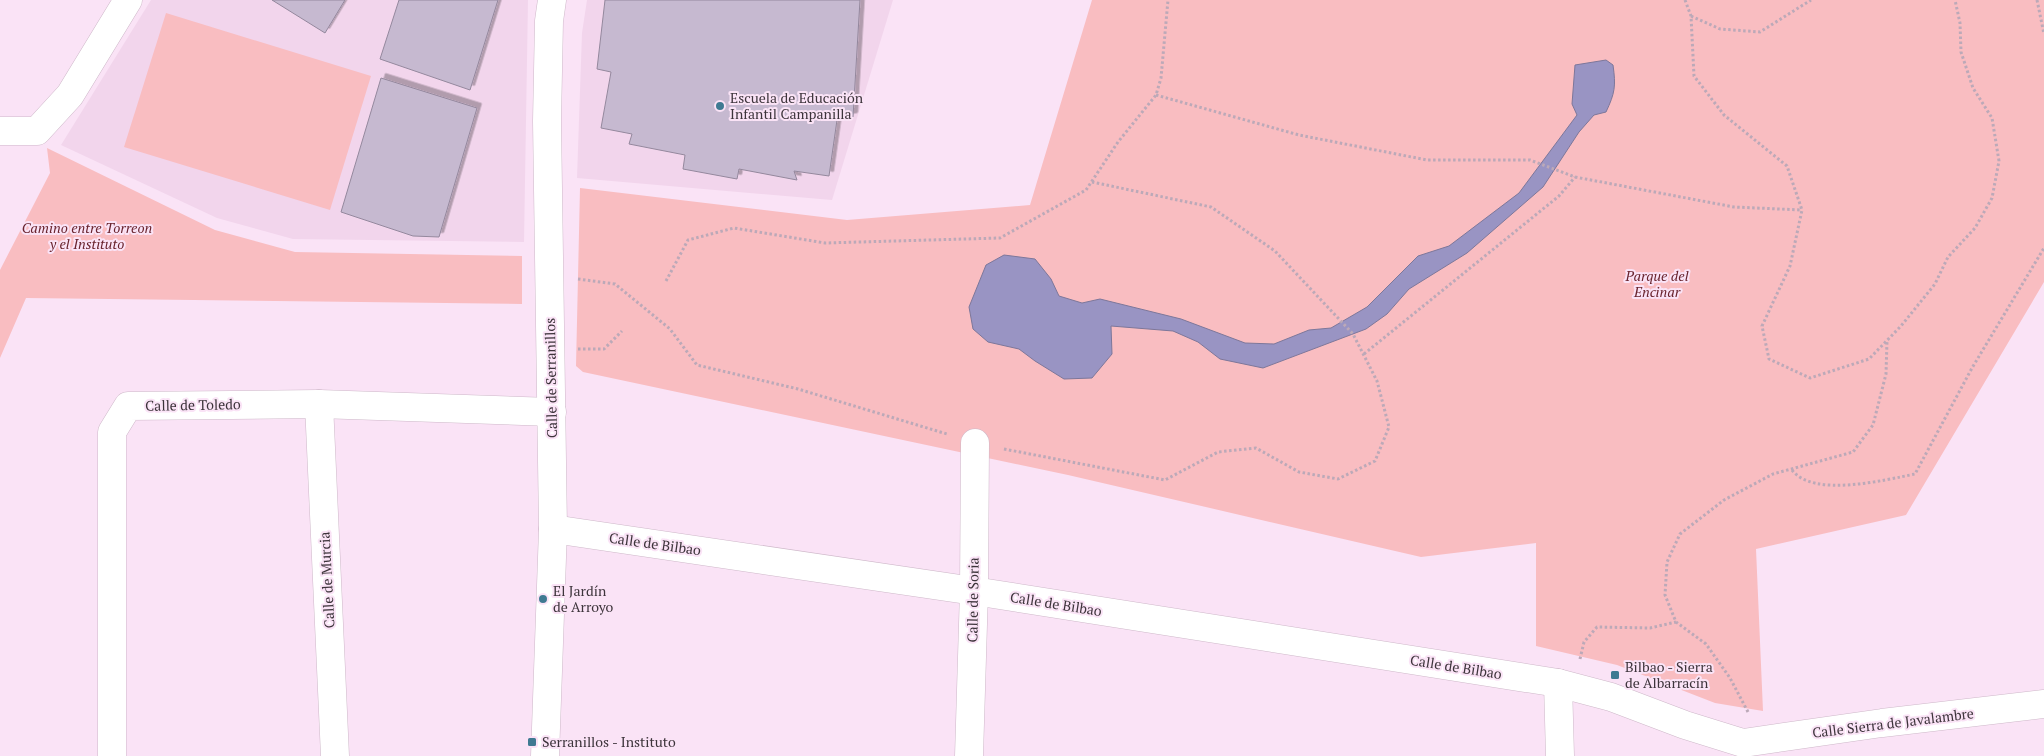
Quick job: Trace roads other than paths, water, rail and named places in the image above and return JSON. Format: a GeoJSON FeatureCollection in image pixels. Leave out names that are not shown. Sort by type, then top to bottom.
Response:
{"type":"FeatureCollection","features":[{"type":"Feature","properties":{"kind":"street"},"geometry":{"type":"LineString","coordinates":[[0,131],[37,130],[70,95],[128,0]]}},
{"type":"Feature","properties":{"kind":"street","name":"Calle de Serranillos"},"geometry":{"type":"LineString","coordinates":[[545,756],[553,529],[547,121],[549,21],[552,0]]}},
{"type":"Feature","properties":{"kind":"street","name":"Calle de Toledo"},"geometry":{"type":"LineString","coordinates":[[112,756],[112,432],[128,406],[319,404],[552,412]]}},
{"type":"Feature","properties":{"kind":"street","name":"Calle de Murcia"},"geometry":{"type":"LineString","coordinates":[[319,404],[335,756]]}},
{"type":"Feature","properties":{"kind":"street","name":"Calle de Soria"},"geometry":{"type":"LineString","coordinates":[[969,756],[974,591],[975,443]]}},
{"type":"Feature","properties":{"kind":"street","name":"Calle de Bilbao"},"geometry":{"type":"LineString","coordinates":[[553,529],[974,591],[1565,685],[1611,696],[1685,725],[1749,747]]}},
{"type":"Feature","properties":{"kind":"street"},"geometry":{"type":"LineString","coordinates":[[1560,756],[1565,685]]}},
{"type":"Feature","properties":{"kind":"street","name":"Calle Sierra de Javalambre"},"geometry":{"type":"LineString","coordinates":[[1749,747],[1882,723],[2044,704]]}},
{"type":"Feature","properties":{"kind":"place","name":"Escuela de Educación Infantil Campanilla"},"geometry":{"type":"Point","coordinates":[720,106]}},
{"type":"Feature","properties":{"kind":"place","name":"El Jardín de Arroyo"},"geometry":{"type":"Point","coordinates":[543,599]}},
{"type":"Feature","properties":{"kind":"place","name":"Bilbao - Sierra de Albarracín"},"geometry":{"type":"Point","coordinates":[1615,675]}},
{"type":"Feature","properties":{"kind":"place","name":"Serranillos - Instituto"},"geometry":{"type":"Point","coordinates":[532,742]}},
{"type":"Feature","properties":{"kind":"park label","name":"Camino entre Torreon y el Instituto"},"geometry":{"type":"Point","coordinates":[87,236]}},
{"type":"Feature","properties":{"kind":"park label","name":"Parque del Encinar"},"geometry":{"type":"Point","coordinates":[1657,284]}}]}
